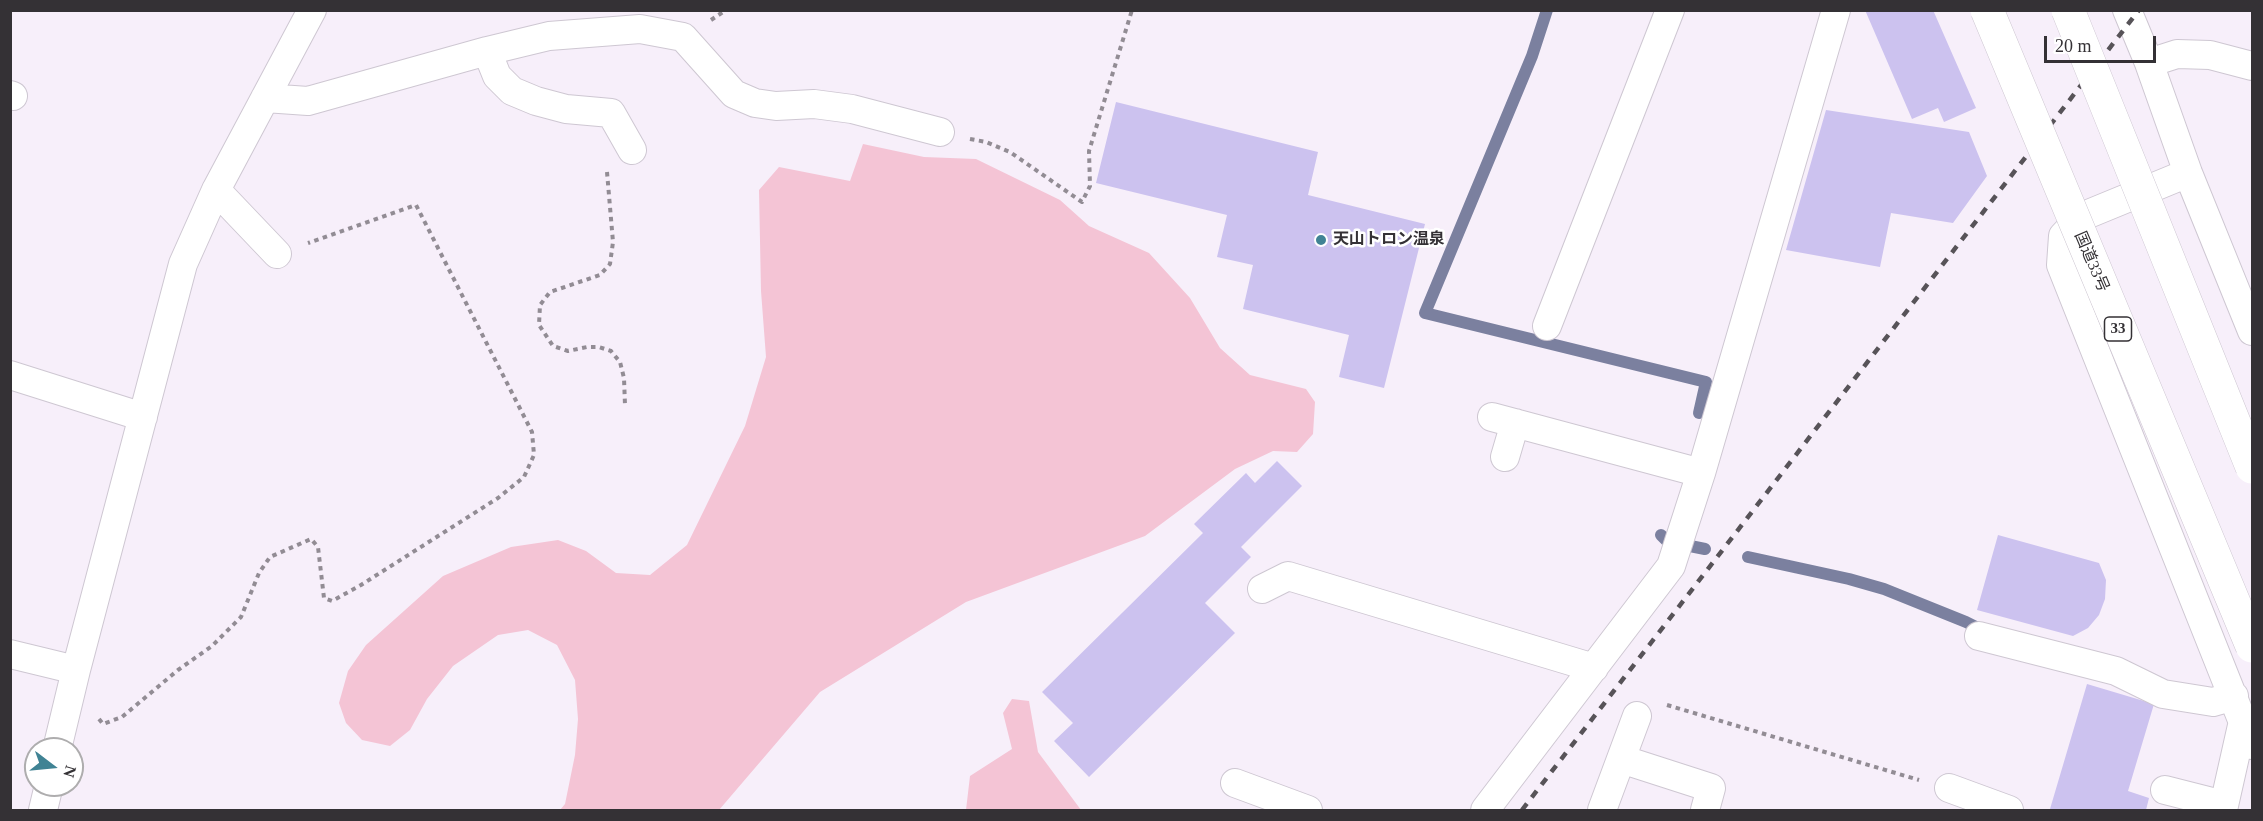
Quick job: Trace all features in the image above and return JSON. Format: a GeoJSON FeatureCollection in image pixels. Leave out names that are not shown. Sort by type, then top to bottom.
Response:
{"type":"FeatureCollection","features":[{"type":"Feature","properties":{"kind":"highway","name":"国道33号"},"geometry":{"type":"LineString","coordinates":[[1987,10],[2095,273],[2253,646]]}},
{"type":"Feature","properties":{"kind":"highway"},"geometry":{"type":"LineString","coordinates":[[2068,10],[2253,467]]}},
{"type":"Feature","properties":{"kind":"street"},"geometry":{"type":"LineString","coordinates":[[60,737],[183,264],[216,190],[312,10]]}},
{"type":"Feature","properties":{"kind":"street"},"geometry":{"type":"LineString","coordinates":[[1547,326],[1670,10]]}},
{"type":"Feature","properties":{"kind":"street"},"geometry":{"type":"LineString","coordinates":[[1485,810],[1671,566],[1701,473],[1836,10]]}},
{"type":"Feature","properties":{"kind":"street"},"geometry":{"type":"LineString","coordinates":[[2127,10],[2149,63],[2188,172],[2253,331]]}},
{"type":"Feature","properties":{"kind":"street"},"geometry":{"type":"LineString","coordinates":[[266,98],[308,101],[549,36],[640,29],[683,37],[734,94],[755,103],[776,106],[814,104],[852,109],[940,132]]}},
{"type":"Feature","properties":{"kind":"street"},"geometry":{"type":"LineString","coordinates":[[487,51],[497,76],[512,91],[536,101],[566,109],[611,112],[632,150]]}},
{"type":"Feature","properties":{"kind":"street"},"geometry":{"type":"LineString","coordinates":[[2149,63],[2177,54],[2210,55],[2253,66]]}},
{"type":"Feature","properties":{"kind":"street"},"geometry":{"type":"LineString","coordinates":[[2165,790],[2223,808],[2243,721],[2061,265],[2062,236],[2081,217],[2188,172]]}},
{"type":"Feature","properties":{"kind":"street"},"geometry":{"type":"LineString","coordinates":[[216,190],[277,254]]}},
{"type":"Feature","properties":{"kind":"street"},"geometry":{"type":"LineString","coordinates":[[10,375],[143,417]]}},
{"type":"Feature","properties":{"kind":"street"},"geometry":{"type":"LineString","coordinates":[[1505,457],[1503,420],[1701,473]]}},
{"type":"Feature","properties":{"kind":"street"},"geometry":{"type":"LineString","coordinates":[[1262,589],[1288,576],[1594,668]]}},
{"type":"Feature","properties":{"kind":"street"},"geometry":{"type":"LineString","coordinates":[[1979,636],[2116,671],[2163,694],[2213,702],[2243,721]]}},
{"type":"Feature","properties":{"kind":"street"},"geometry":{"type":"LineString","coordinates":[[10,654],[73,682]]}},
{"type":"Feature","properties":{"kind":"street"},"geometry":{"type":"LineString","coordinates":[[1602,810],[1637,716]]}},
{"type":"Feature","properties":{"kind":"street"},"geometry":{"type":"LineString","coordinates":[[1621,759],[1711,788],[1704,810]]}},
{"type":"Feature","properties":{"kind":"street"},"geometry":{"type":"LineString","coordinates":[[1235,783],[1308,810]]}},
{"type":"Feature","properties":{"kind":"street"},"geometry":{"type":"LineString","coordinates":[[1949,788],[2009,810]]}},
{"type":"Feature","properties":{"kind":"path"},"geometry":{"type":"LineString","coordinates":[[940,132],[986,142],[1010,152],[1083,202],[1090,186],[1089,151],[1132,10]]}},
{"type":"Feature","properties":{"kind":"path"},"geometry":{"type":"LineString","coordinates":[[607,168],[613,242],[610,264],[600,275],[550,292],[540,305],[539,325],[553,346],[567,351],[587,347],[598,347],[611,351],[620,362],[624,378],[625,405]]}},
{"type":"Feature","properties":{"kind":"path"},"geometry":{"type":"LineString","coordinates":[[73,682],[103,724],[122,717],[178,670],[212,646],[241,617],[259,573],[270,557],[311,539],[318,548],[324,598],[332,601],[498,498],[524,477],[534,455],[532,432],[416,205],[277,254]]}},
{"type":"Feature","properties":{"kind":"path"},"geometry":{"type":"LineString","coordinates":[[1637,716],[1660,703],[1949,788]]}},
{"type":"Feature","properties":{"kind":"shaded area"},"geometry":{"type":"Polygon","coordinates":[[[863,144],[924,157],[976,159],[1060,200],[1089,226],[1149,253],[1190,298],[1220,348],[1250,375],[1306,389],[1315,402],[1313,434],[1297,452],[1273,451],[1235,469],[1145,536],[966,602],[820,692],[719,810],[560,810],[565,804],[575,755],[578,719],[575,680],[557,645],[528,630],[498,635],[453,666],[427,699],[410,730],[390,746],[362,740],[346,723],[339,703],[348,671],[366,645],[443,576],[511,547],[558,540],[586,551],[616,573],[650,575],[687,545],[745,426],[766,357],[761,291],[759,190],[779,167],[850,181],[863,144]]]}},
{"type":"Feature","properties":{"kind":"shaded area"},"geometry":{"type":"Polygon","coordinates":[[[1012,699],[1029,701],[1038,752],[1081,810],[966,810],[970,776],[1012,749],[1003,713],[1012,699]]]}},
{"type":"Feature","properties":{"kind":"building"},"geometry":{"type":"Polygon","coordinates":[[[1865,10],[1933,10],[1976,108],[1944,122],[1938,108],[1912,119],[1865,10]]]}},
{"type":"Feature","properties":{"kind":"building","name":"天山トロン温泉"},"geometry":{"type":"Polygon","coordinates":[[[1116,102],[1318,152],[1308,195],[1425,224],[1384,388],[1339,377],[1349,335],[1243,309],[1253,265],[1217,257],[1227,215],[1096,183],[1116,102]]]}},
{"type":"Feature","properties":{"kind":"building"},"geometry":{"type":"Polygon","coordinates":[[[1826,110],[1969,132],[1987,176],[1953,223],[1891,213],[1880,267],[1786,250],[1826,110]]]}},
{"type":"Feature","properties":{"kind":"building"},"geometry":{"type":"Polygon","coordinates":[[[1277,461],[1302,486],[1241,547],[1251,557],[1205,603],[1235,633],[1089,777],[1054,741],[1073,723],[1042,692],[1203,533],[1194,524],[1246,473],[1255,483],[1277,461]]]}},
{"type":"Feature","properties":{"kind":"building"},"geometry":{"type":"Polygon","coordinates":[[[1998,535],[2099,563],[2106,580],[2105,599],[2099,615],[2088,628],[2073,636],[1977,610],[1998,535]]]}},
{"type":"Feature","properties":{"kind":"building"},"geometry":{"type":"Polygon","coordinates":[[[2087,684],[2154,704],[2128,791],[2149,798],[2146,810],[2050,809],[2087,684]]]}},
{"type":"Feature","properties":{"kind":"waterway"},"geometry":{"type":"LineString","coordinates":[[1547,10],[1532,56],[1425,313],[1706,382],[1699,413]]}},
{"type":"Feature","properties":{"kind":"waterway"},"geometry":{"type":"LineString","coordinates":[[1661,535],[1666,540]]}},
{"type":"Feature","properties":{"kind":"waterway"},"geometry":{"type":"LineString","coordinates":[[1690,546],[1705,549]]}},
{"type":"Feature","properties":{"kind":"waterway"},"geometry":{"type":"LineString","coordinates":[[1748,557],[1884,589],[1984,631]]}},
{"type":"Feature","properties":{"kind":"railway"},"geometry":{"type":"LineString","coordinates":[[1522,810],[2139,10]]}},
{"type":"Feature","properties":{"kind":"place","name":"天山トロン温泉"},"geometry":{"type":"Point","coordinates":[1321,240]}}]}
